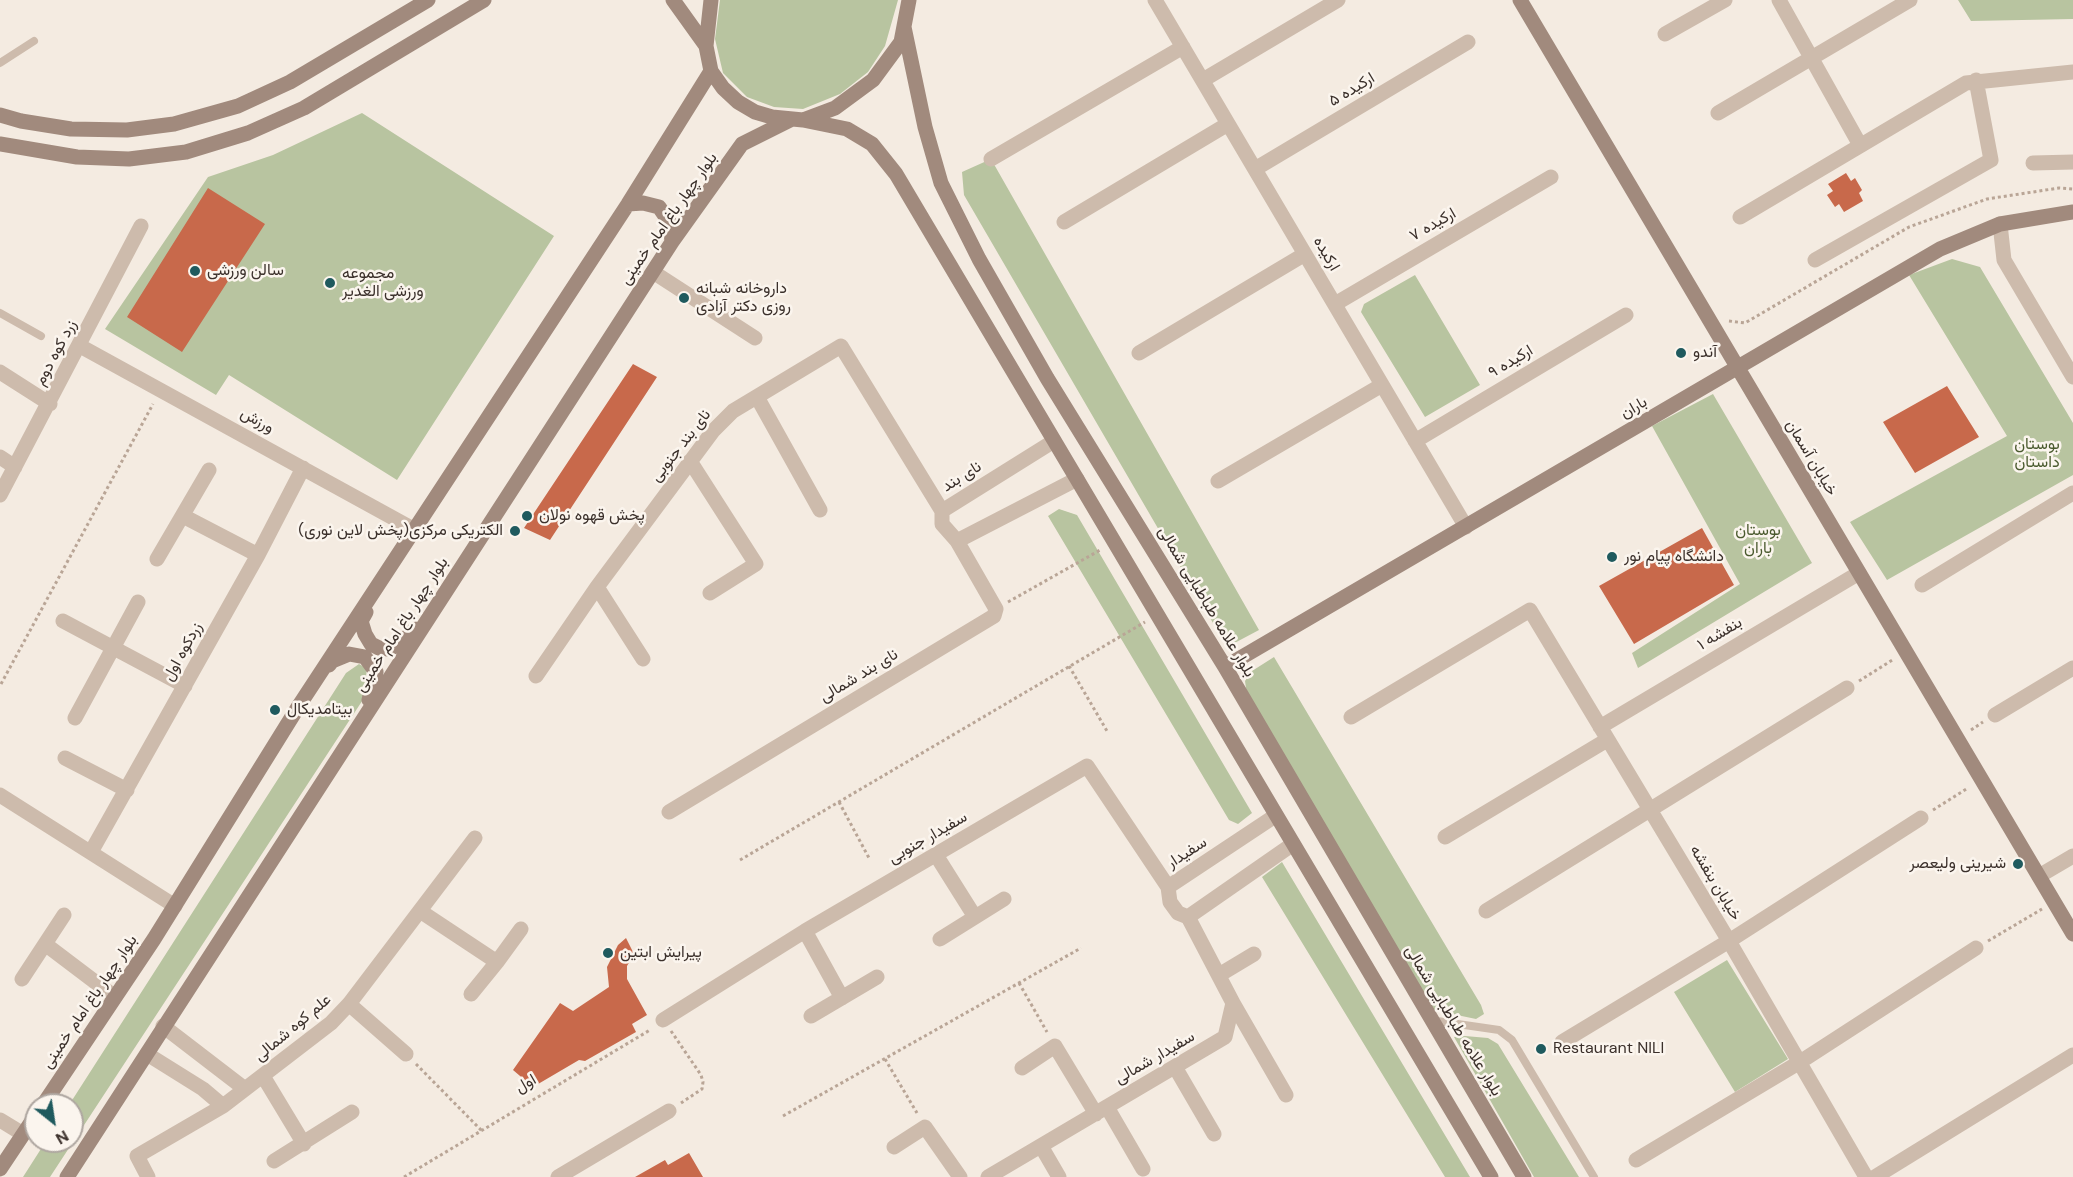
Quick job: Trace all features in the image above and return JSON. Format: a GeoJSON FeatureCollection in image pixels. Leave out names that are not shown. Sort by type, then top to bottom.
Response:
{"type":"FeatureCollection","features":[{"type":"Feature","properties":{"kind":"main road"},"geometry":{"type":"LineString","coordinates":[[0,115],[21,121],[71,129],[127,130],[174,124],[238,106],[290,82],[428,0]]}},
{"type":"Feature","properties":{"kind":"main road"},"geometry":{"type":"LineString","coordinates":[[0,144],[77,158],[129,159],[186,152],[248,133],[304,108],[484,0]]}},
{"type":"Feature","properties":{"kind":"main road"},"geometry":{"type":"LineString","coordinates":[[673,0],[706,46]]}},
{"type":"Feature","properties":{"kind":"main road"},"geometry":{"type":"LineString","coordinates":[[711,0],[706,46],[711,71],[738,102],[764,114],[847,129],[872,144],[896,174],[1491,1177]]}},
{"type":"Feature","properties":{"kind":"main road"},"geometry":{"type":"LineString","coordinates":[[904,27],[909,0]]}},
{"type":"Feature","properties":{"kind":"main road","name":"خیابان آسمان"},"geometry":{"type":"LineString","coordinates":[[1520,0],[2073,934]]}},
{"type":"Feature","properties":{"kind":"main road","name":"بلوار چهار باغ امام خمینی"},"geometry":{"type":"LineString","coordinates":[[67,1177],[672,242],[742,144],[798,119],[836,108],[873,80],[895,52],[904,27]]}},
{"type":"Feature","properties":{"kind":"main road","name":"بلوار علامه طباطبایی شمالی"},"geometry":{"type":"LineString","coordinates":[[904,27],[925,127],[940,183],[954,212],[1047,378],[1225,667],[1524,1177]]}},
{"type":"Feature","properties":{"kind":"main road","name":"بلوار چهار باغ امام خمینی"},"geometry":{"type":"LineString","coordinates":[[51,1093],[175,906],[300,704],[628,204],[711,71]]}},
{"type":"Feature","properties":{"kind":"main road"},"geometry":{"type":"LineString","coordinates":[[628,204],[643,203],[659,207],[670,223],[672,242]]}},
{"type":"Feature","properties":{"kind":"main road","name":"باران"},"geometry":{"type":"LineString","coordinates":[[1225,667],[1940,249],[2000,224],[2073,212]]}},
{"type":"Feature","properties":{"kind":"main road"},"geometry":{"type":"LineString","coordinates":[[387,573],[361,621],[371,644],[388,649],[400,644],[437,607]]}},
{"type":"Feature","properties":{"kind":"main road"},"geometry":{"type":"LineString","coordinates":[[300,704],[332,661],[356,654],[372,664],[376,672],[374,686],[359,724]]}},
{"type":"Feature","properties":{"kind":"main road"},"geometry":{"type":"LineString","coordinates":[[0,1169],[23,1134]]}},
{"type":"Feature","properties":{"kind":"street","name":"ارکیده"},"geometry":{"type":"LineString","coordinates":[[1155,0],[1466,527]]}},
{"type":"Feature","properties":{"kind":"street"},"geometry":{"type":"LineString","coordinates":[[1203,80],[1338,0]]}},
{"type":"Feature","properties":{"kind":"street"},"geometry":{"type":"LineString","coordinates":[[1665,34],[1725,0]]}},
{"type":"Feature","properties":{"kind":"street"},"geometry":{"type":"LineString","coordinates":[[1779,0],[1860,145]]}},
{"type":"Feature","properties":{"kind":"street"},"geometry":{"type":"LineString","coordinates":[[1718,113],[1910,0]]}},
{"type":"Feature","properties":{"kind":"street","name":"ارکیده ۵"},"geometry":{"type":"LineString","coordinates":[[1255,169],[1468,42]]}},
{"type":"Feature","properties":{"kind":"street"},"geometry":{"type":"LineString","coordinates":[[991,159],[1183,47]]}},
{"type":"Feature","properties":{"kind":"street"},"geometry":{"type":"LineString","coordinates":[[1740,218],[1860,145],[1976,80],[2073,72]]}},
{"type":"Feature","properties":{"kind":"street"},"geometry":{"type":"LineString","coordinates":[[1815,261],[1992,160],[1976,80]]}},
{"type":"Feature","properties":{"kind":"street"},"geometry":{"type":"LineString","coordinates":[[1064,222],[1228,124]]}},
{"type":"Feature","properties":{"kind":"street"},"geometry":{"type":"LineString","coordinates":[[2033,163],[2073,162]]}},
{"type":"Feature","properties":{"kind":"street","name":"ارکیده ۷"},"geometry":{"type":"LineString","coordinates":[[1335,304],[1551,177]]}},
{"type":"Feature","properties":{"kind":"street"},"geometry":{"type":"LineString","coordinates":[[2000,224],[2004,260],[2073,377]]}},
{"type":"Feature","properties":{"kind":"street","name":"زرد کوه دوم"},"geometry":{"type":"LineString","coordinates":[[0,495],[50,404],[141,226]]}},
{"type":"Feature","properties":{"kind":"street"},"geometry":{"type":"LineString","coordinates":[[1139,353],[1305,254]]}},
{"type":"Feature","properties":{"kind":"street"},"geometry":{"type":"LineString","coordinates":[[653,272],[754,338]]}},
{"type":"Feature","properties":{"kind":"street","name":"ارکیده ۹"},"geometry":{"type":"LineString","coordinates":[[1415,441],[1626,315]]}},
{"type":"Feature","properties":{"kind":"street","name":"ورزش"},"geometry":{"type":"LineString","coordinates":[[80,346],[415,530]]}},
{"type":"Feature","properties":{"kind":"street","name":"نای بند جنوبی"},"geometry":{"type":"LineString","coordinates":[[536,676],[597,587],[719,424],[733,411],[841,346],[942,511]]}},
{"type":"Feature","properties":{"kind":"street"},"geometry":{"type":"LineString","coordinates":[[0,372],[50,404]]}},
{"type":"Feature","properties":{"kind":"street"},"geometry":{"type":"LineString","coordinates":[[1218,481],[1382,385]]}},
{"type":"Feature","properties":{"kind":"street"},"geometry":{"type":"LineString","coordinates":[[756,398],[820,510]]}},
{"type":"Feature","properties":{"kind":"street","name":"نای بند"},"geometry":{"type":"LineString","coordinates":[[957,541],[942,524],[942,511],[1054,441]]}},
{"type":"Feature","properties":{"kind":"street"},"geometry":{"type":"LineString","coordinates":[[0,457],[15,467]]}},
{"type":"Feature","properties":{"kind":"street"},"geometry":{"type":"LineString","coordinates":[[690,461],[756,564],[710,592]]}},
{"type":"Feature","properties":{"kind":"street","name":"زردکوه اول"},"geometry":{"type":"LineString","coordinates":[[92,852],[258,555],[303,468]]}},
{"type":"Feature","properties":{"kind":"street"},"geometry":{"type":"LineString","coordinates":[[157,560],[209,470]]}},
{"type":"Feature","properties":{"kind":"street"},"geometry":{"type":"LineString","coordinates":[[996,609],[957,541],[1077,479]]}},
{"type":"Feature","properties":{"kind":"street"},"geometry":{"type":"LineString","coordinates":[[1922,585],[2073,493]]}},
{"type":"Feature","properties":{"kind":"street"},"geometry":{"type":"LineString","coordinates":[[183,516],[258,555]]}},
{"type":"Feature","properties":{"kind":"street","name":"بنفشه ۱"},"geometry":{"type":"LineString","coordinates":[[1445,837],[1604,733],[1858,573]]}},
{"type":"Feature","properties":{"kind":"street"},"geometry":{"type":"LineString","coordinates":[[597,587],[642,659]]}},
{"type":"Feature","properties":{"kind":"street"},"geometry":{"type":"LineString","coordinates":[[75,718],[138,602]]}},
{"type":"Feature","properties":{"kind":"street","name":"نای بند شمالی"},"geometry":{"type":"LineString","coordinates":[[669,812],[994,616],[996,609]]}},
{"type":"Feature","properties":{"kind":"street","name":"خیابان بنفشه"},"geometry":{"type":"LineString","coordinates":[[1351,717],[1530,610],[1729,941],[1866,1177]]}},
{"type":"Feature","properties":{"kind":"street"},"geometry":{"type":"LineString","coordinates":[[63,621],[185,686]]}},
{"type":"Feature","properties":{"kind":"street"},"geometry":{"type":"LineString","coordinates":[[1995,715],[2073,668]]}},
{"type":"Feature","properties":{"kind":"street"},"geometry":{"type":"LineString","coordinates":[[1486,911],[1651,812],[1847,688]]}},
{"type":"Feature","properties":{"kind":"street"},"geometry":{"type":"LineString","coordinates":[[65,758],[127,790]]}},
{"type":"Feature","properties":{"kind":"street","name":"سفیدار جنوبی"},"geometry":{"type":"LineString","coordinates":[[663,1020],[806,931],[1088,766],[1168,887]]}},
{"type":"Feature","properties":{"kind":"street"},"geometry":{"type":"LineString","coordinates":[[0,795],[175,906]]}},
{"type":"Feature","properties":{"kind":"street","name":"سفیدار"},"geometry":{"type":"LineString","coordinates":[[1188,917],[1178,913],[1170,902],[1168,887],[1275,816]]}},
{"type":"Feature","properties":{"kind":"street"},"geometry":{"type":"LineString","coordinates":[[1562,1042],[1729,941],[1921,818]]}},
{"type":"Feature","properties":{"kind":"street","name":"علم کوه شمالی"},"geometry":{"type":"LineString","coordinates":[[148,1177],[137,1156],[223,1106],[331,1023],[349,1004],[475,838]]}},
{"type":"Feature","properties":{"kind":"street"},"geometry":{"type":"LineString","coordinates":[[1286,1095],[1233,1003],[1188,917],[1293,844]]}},
{"type":"Feature","properties":{"kind":"street"},"geometry":{"type":"LineString","coordinates":[[936,855],[975,916]]}},
{"type":"Feature","properties":{"kind":"street"},"geometry":{"type":"LineString","coordinates":[[2039,876],[2073,856]]}},
{"type":"Feature","properties":{"kind":"street"},"geometry":{"type":"LineString","coordinates":[[940,939],[1004,899]]}},
{"type":"Feature","properties":{"kind":"street"},"geometry":{"type":"LineString","coordinates":[[420,911],[497,962]]}},
{"type":"Feature","properties":{"kind":"street"},"geometry":{"type":"LineString","coordinates":[[22,979],[64,915]]}},
{"type":"Feature","properties":{"kind":"street"},"geometry":{"type":"LineString","coordinates":[[471,994],[521,929]]}},
{"type":"Feature","properties":{"kind":"street"},"geometry":{"type":"LineString","coordinates":[[806,931],[842,998]]}},
{"type":"Feature","properties":{"kind":"street"},"geometry":{"type":"LineString","coordinates":[[45,944],[116,997]]}},
{"type":"Feature","properties":{"kind":"street"},"geometry":{"type":"LineString","coordinates":[[1636,1160],[1800,1062],[1976,948]]}},
{"type":"Feature","properties":{"kind":"street"},"geometry":{"type":"LineString","coordinates":[[1219,975],[1254,954]]}},
{"type":"Feature","properties":{"kind":"street"},"geometry":{"type":"LineString","coordinates":[[811,1016],[877,977]]}},
{"type":"Feature","properties":{"kind":"street","name":"سفیدار شمالی"},"geometry":{"type":"LineString","coordinates":[[988,1177],[1226,1037],[1233,1003]]}},
{"type":"Feature","properties":{"kind":"street"},"geometry":{"type":"LineString","coordinates":[[349,1004],[406,1054]]}},
{"type":"Feature","properties":{"kind":"street"},"geometry":{"type":"LineString","coordinates":[[163,1026],[245,1089]]}},
{"type":"Feature","properties":{"kind":"street"},"geometry":{"type":"LineString","coordinates":[[1022,1068],[1055,1046],[1143,1169]]}},
{"type":"Feature","properties":{"kind":"street"},"geometry":{"type":"LineString","coordinates":[[147,1054],[203,1089],[223,1106]]}},
{"type":"Feature","properties":{"kind":"street"},"geometry":{"type":"LineString","coordinates":[[1875,1177],[2073,1055]]}},
{"type":"Feature","properties":{"kind":"street"},"geometry":{"type":"LineString","coordinates":[[1174,1067],[1214,1134]]}},
{"type":"Feature","properties":{"kind":"street"},"geometry":{"type":"LineString","coordinates":[[263,1076],[304,1144]]}},
{"type":"Feature","properties":{"kind":"street"},"geometry":{"type":"LineString","coordinates":[[558,1177],[669,1111]]}},
{"type":"Feature","properties":{"kind":"street"},"geometry":{"type":"LineString","coordinates":[[274,1161],[352,1112]]}},
{"type":"Feature","properties":{"kind":"street"},"geometry":{"type":"LineString","coordinates":[[0,1120],[23,1134]]}},
{"type":"Feature","properties":{"kind":"street"},"geometry":{"type":"LineString","coordinates":[[894,1147],[925,1127],[960,1177]]}},
{"type":"Feature","properties":{"kind":"street"},"geometry":{"type":"LineString","coordinates":[[1041,1146],[1059,1177]]}},
{"type":"Feature","properties":{"kind":"lane"},"geometry":{"type":"LineString","coordinates":[[0,63],[34,41]]}},
{"type":"Feature","properties":{"kind":"lane"},"geometry":{"type":"LineString","coordinates":[[0,313],[40,336]]}},
{"type":"Feature","properties":{"kind":"lane"},"geometry":{"type":"LineString","coordinates":[[1430,1020],[1499,1030],[1512,1040],[1594,1177]]}},
{"type":"Feature","properties":{"kind":"path"},"geometry":{"type":"LineString","coordinates":[[1,684],[162,389]]}},
{"type":"Feature","properties":{"kind":"path"},"geometry":{"type":"LineString","coordinates":[[996,609],[1115,542]]}},
{"type":"Feature","properties":{"kind":"path"},"geometry":{"type":"LineString","coordinates":[[740,860],[1157,615]]}},
{"type":"Feature","properties":{"kind":"path"},"geometry":{"type":"LineString","coordinates":[[1847,688],[1906,652]]}},
{"type":"Feature","properties":{"kind":"path"},"geometry":{"type":"LineString","coordinates":[[1070,666],[1107,731]]}},
{"type":"Feature","properties":{"kind":"path"},"geometry":{"type":"LineString","coordinates":[[1957,739],[1995,715]]}},
{"type":"Feature","properties":{"kind":"path"},"geometry":{"type":"LineString","coordinates":[[1921,818],[1981,780]]}},
{"type":"Feature","properties":{"kind":"path"},"geometry":{"type":"LineString","coordinates":[[838,802],[869,858]]}},
{"type":"Feature","properties":{"kind":"path"},"geometry":{"type":"LineString","coordinates":[[1976,948],[2054,902]]}},
{"type":"Feature","properties":{"kind":"path"},"geometry":{"type":"LineString","coordinates":[[783,1116],[1081,948]]}},
{"type":"Feature","properties":{"kind":"path"},"geometry":{"type":"LineString","coordinates":[[1018,983],[1055,1046]]}},
{"type":"Feature","properties":{"kind":"path"},"geometry":{"type":"LineString","coordinates":[[663,1020],[701,1075],[702,1089],[669,1111]]}},
{"type":"Feature","properties":{"kind":"path","name":"اول"},"geometry":{"type":"LineString","coordinates":[[404,1177],[642,1037],[663,1020]]}},
{"type":"Feature","properties":{"kind":"path"},"geometry":{"type":"LineString","coordinates":[[406,1054],[482,1131]]}},
{"type":"Feature","properties":{"kind":"path"},"geometry":{"type":"LineString","coordinates":[[885,1059],[925,1127]]}},
{"type":"Feature","properties":{"kind":"green space"},"geometry":{"type":"Polygon","coordinates":[[[720,0],[898,0],[885,46],[868,72],[840,94],[803,109],[774,107],[747,97],[723,73],[715,39],[720,0]]]}},
{"type":"Feature","properties":{"kind":"green space"},"geometry":{"type":"Polygon","coordinates":[[[1958,0],[2073,0],[2073,19],[1971,21],[1958,0]]]}},
{"type":"Feature","properties":{"kind":"green space","name":"مجموعه ورزشی الغدیر"},"geometry":{"type":"Polygon","coordinates":[[[362,113],[554,236],[397,480],[229,375],[216,395],[105,329],[208,177],[273,155],[362,113]]]}},
{"type":"Feature","properties":{"kind":"green space"},"geometry":{"type":"Polygon","coordinates":[[[991,159],[1259,630],[1227,647],[964,195],[962,172],[991,159]]]}},
{"type":"Feature","properties":{"kind":"green space","name":"بوستان داستان"},"geometry":{"type":"Polygon","coordinates":[[[1952,259],[1980,267],[2073,423],[2073,475],[1887,580],[1850,522],[2007,436],[1909,275],[1952,259]]]}},
{"type":"Feature","properties":{"kind":"green space"},"geometry":{"type":"Polygon","coordinates":[[[1415,275],[1480,385],[1425,417],[1361,312],[1364,304],[1415,275]]]}},
{"type":"Feature","properties":{"kind":"green space","name":"بوستان باران"},"geometry":{"type":"Polygon","coordinates":[[[1713,394],[1812,563],[1638,668],[1632,653],[1740,584],[1652,426],[1713,394]]]}},
{"type":"Feature","properties":{"kind":"green space"},"geometry":{"type":"Polygon","coordinates":[[[1059,509],[1077,515],[1252,813],[1238,824],[1229,820],[1048,516],[1059,509]]]}},
{"type":"Feature","properties":{"kind":"green space"},"geometry":{"type":"Polygon","coordinates":[[[1274,657],[1481,1005],[1484,1014],[1476,1019],[1433,1010],[1247,695],[1245,681],[1252,671],[1274,657]]]}},
{"type":"Feature","properties":{"kind":"green space"},"geometry":{"type":"Polygon","coordinates":[[[359,664],[366,668],[368,692],[84,1125],[84,1093],[77,1093],[346,673],[359,664]]]}},
{"type":"Feature","properties":{"kind":"green space"},"geometry":{"type":"Polygon","coordinates":[[[1282,862],[1470,1177],[1445,1177],[1262,877],[1282,862]]]}},
{"type":"Feature","properties":{"kind":"green space"},"geometry":{"type":"Polygon","coordinates":[[[1727,960],[1788,1059],[1735,1092],[1674,992],[1727,960]]]}},
{"type":"Feature","properties":{"kind":"green space"},"geometry":{"type":"Polygon","coordinates":[[[1454,1037],[1488,1038],[1498,1044],[1579,1177],[1534,1177],[1454,1037]]]}},
{"type":"Feature","properties":{"kind":"green space"},"geometry":{"type":"Polygon","coordinates":[[[38,1153],[66,1153],[50,1177],[23,1177],[38,1153]]]}},
{"type":"Feature","properties":{"kind":"building"},"geometry":{"type":"Polygon","coordinates":[[[1846,173],[1851,181],[1855,178],[1862,190],[1859,193],[1863,201],[1844,212],[1839,204],[1835,207],[1827,195],[1833,191],[1828,184],[1846,173]]]}},
{"type":"Feature","properties":{"kind":"building","name":"سالن ورزشی"},"geometry":{"type":"Polygon","coordinates":[[[208,188],[265,224],[182,352],[127,317],[208,188]]]}},
{"type":"Feature","properties":{"kind":"building"},"geometry":{"type":"Polygon","coordinates":[[[633,364],[657,377],[550,540],[524,528],[633,364]]]}},
{"type":"Feature","properties":{"kind":"building"},"geometry":{"type":"Polygon","coordinates":[[[1947,386],[1979,437],[1915,473],[1883,422],[1947,386]]]}},
{"type":"Feature","properties":{"kind":"building"},"geometry":{"type":"Polygon","coordinates":[[[1702,528],[1734,585],[1634,644],[1599,586],[1702,528]]]}},
{"type":"Feature","properties":{"kind":"building"},"geometry":{"type":"Polygon","coordinates":[[[626,938],[634,954],[627,966],[627,979],[647,1015],[632,1024],[636,1032],[585,1061],[579,1060],[533,1087],[513,1070],[560,1003],[573,1011],[609,987],[607,967],[618,945],[626,938]]]}},
{"type":"Feature","properties":{"kind":"building"},"geometry":{"type":"Polygon","coordinates":[[[689,1153],[703,1177],[635,1177],[665,1160],[668,1165],[689,1153]]]}},
{"type":"Feature","properties":{"kind":"place","name":"سالن ورزشی"},"geometry":{"type":"Point","coordinates":[195,271]}},
{"type":"Feature","properties":{"kind":"place","name":"مجموعه ورزشی الغدیر"},"geometry":{"type":"Point","coordinates":[330,283]}},
{"type":"Feature","properties":{"kind":"place","name":"داروخانه شبانه روزی دکتر آزادی"},"geometry":{"type":"Point","coordinates":[684,298]}},
{"type":"Feature","properties":{"kind":"place","name":"آندو"},"geometry":{"type":"Point","coordinates":[1681,353]}},
{"type":"Feature","properties":{"kind":"place","name":"پخش قهوه نولان"},"geometry":{"type":"Point","coordinates":[527,516]}},
{"type":"Feature","properties":{"kind":"place","name":"الکتریکی مرکزی(پخش لاین نوری)"},"geometry":{"type":"Point","coordinates":[515,531]}},
{"type":"Feature","properties":{"kind":"place","name":"دانشگاه پیام نور"},"geometry":{"type":"Point","coordinates":[1612,557]}},
{"type":"Feature","properties":{"kind":"place","name":"بیتامدیکال"},"geometry":{"type":"Point","coordinates":[275,710]}},
{"type":"Feature","properties":{"kind":"place","name":"شیرینی ولیعصر"},"geometry":{"type":"Point","coordinates":[2018,864]}},
{"type":"Feature","properties":{"kind":"place","name":"پیرایش ابتین"},"geometry":{"type":"Point","coordinates":[608,953]}},
{"type":"Feature","properties":{"kind":"place","name":"Restaurant NILI"},"geometry":{"type":"Point","coordinates":[1541,1049]}}]}
